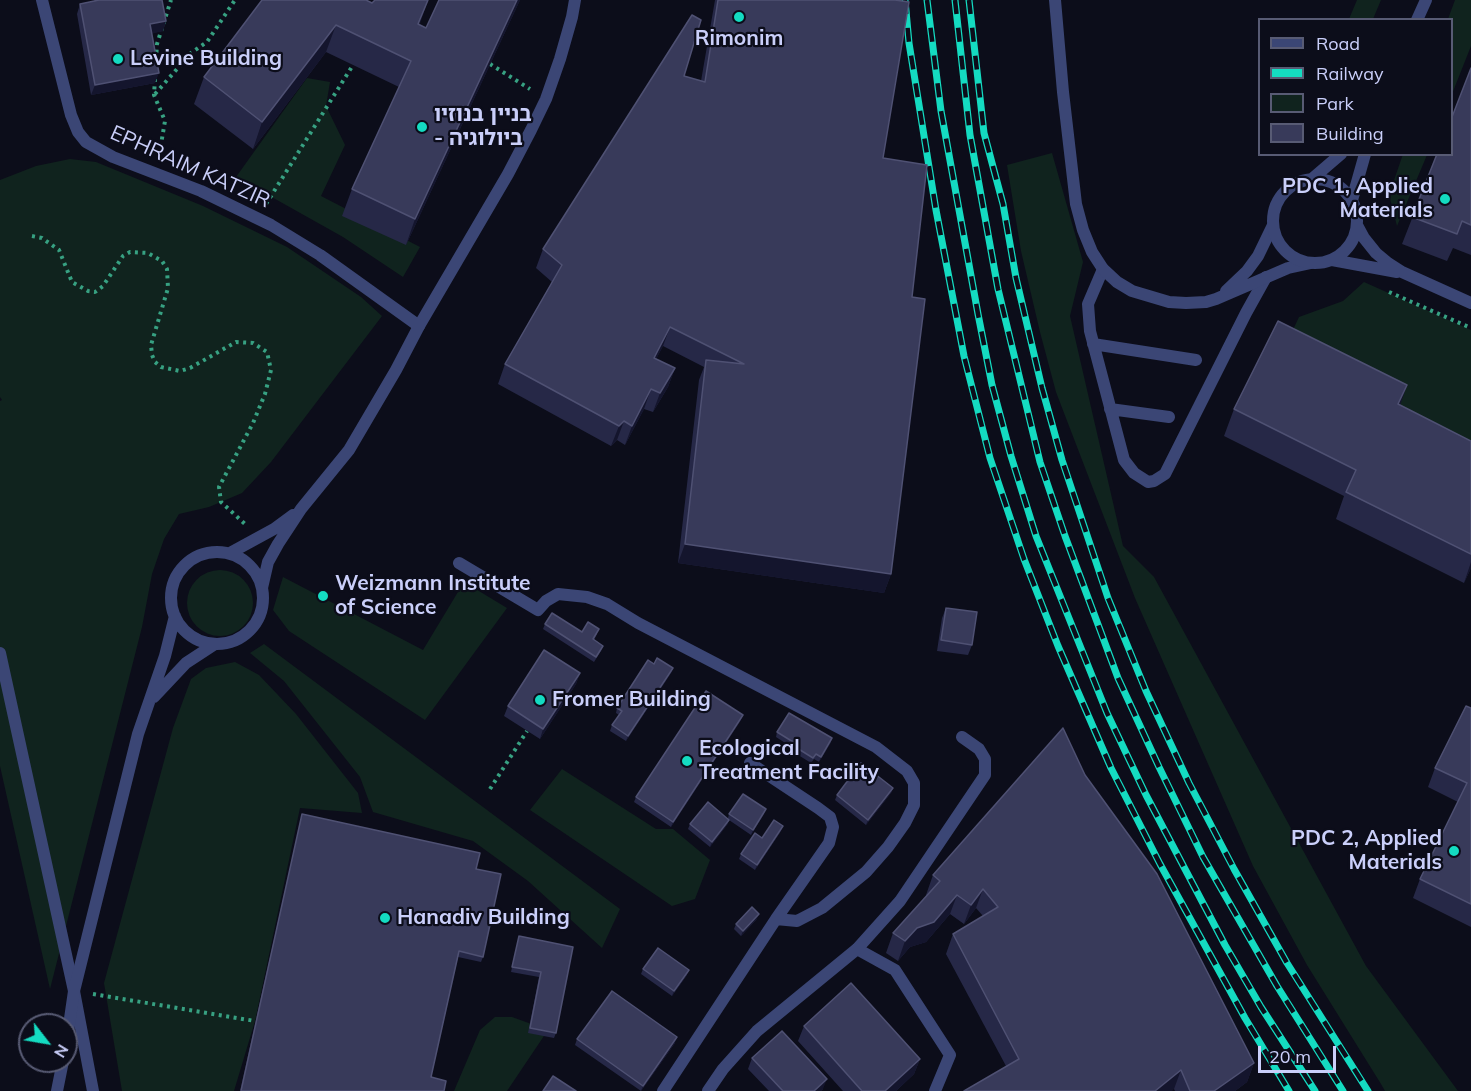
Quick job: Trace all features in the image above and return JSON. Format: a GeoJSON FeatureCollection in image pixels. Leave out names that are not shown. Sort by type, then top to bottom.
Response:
{"type":"FeatureCollection","features":[{"type":"Feature","properties":{"kind":"street","name":"EPHRAIM KATZIR"},"geometry":{"type":"LineString","coordinates":[[42,0],[71,115],[78,132],[86,142],[113,157],[201,191],[257,218],[320,255],[419,326]]}},
{"type":"Feature","properties":{"kind":"street"},"geometry":{"type":"LineString","coordinates":[[262,588],[256,573],[247,562],[230,553],[213,552],[198,556],[186,564],[178,574],[171,590],[172,607],[186,632],[198,640],[214,644],[227,643],[244,635],[255,625],[262,607],[262,588],[268,562],[301,509],[349,450],[508,174],[546,99],[572,17],[575,0]]}},
{"type":"Feature","properties":{"kind":"street"},"geometry":{"type":"LineString","coordinates":[[1055,0],[1076,204],[1092,252],[1103,269],[1117,282],[1132,291],[1150,297],[1186,303],[1216,299],[1288,268],[1332,260],[1407,274]]}},
{"type":"Feature","properties":{"kind":"street"},"geometry":{"type":"LineString","coordinates":[[1419,18],[1426,0]]}},
{"type":"Feature","properties":{"kind":"street"},"geometry":{"type":"LineString","coordinates":[[1313,178],[1339,156]]}},
{"type":"Feature","properties":{"kind":"street"},"geometry":{"type":"LineString","coordinates":[[1352,201],[1364,156]]}},
{"type":"Feature","properties":{"kind":"street"},"geometry":{"type":"LineString","coordinates":[[1216,299],[1234,286],[1247,272],[1258,256],[1273,225],[1274,212],[1283,194],[1299,181],[1313,178],[1324,179],[1345,191],[1352,201],[1357,225],[1354,237],[1347,248],[1332,260]]}},
{"type":"Feature","properties":{"kind":"street"},"geometry":{"type":"LineString","coordinates":[[1273,225],[1282,248],[1290,255],[1311,263]]}},
{"type":"Feature","properties":{"kind":"street"},"geometry":{"type":"LineString","coordinates":[[1357,225],[1376,253],[1407,274],[1471,303]]}},
{"type":"Feature","properties":{"kind":"street"},"geometry":{"type":"LineString","coordinates":[[1103,269],[1088,304],[1090,331],[1124,460],[1128,468],[1148,482],[1154,482],[1165,474],[1266,277]]}},
{"type":"Feature","properties":{"kind":"street"},"geometry":{"type":"LineString","coordinates":[[1093,345],[1196,360]]}},
{"type":"Feature","properties":{"kind":"street"},"geometry":{"type":"LineString","coordinates":[[1110,409],[1169,417]]}},
{"type":"Feature","properties":{"kind":"street"},"geometry":{"type":"LineString","coordinates":[[230,553],[261,537],[301,509]]}},
{"type":"Feature","properties":{"kind":"street"},"geometry":{"type":"LineString","coordinates":[[459,563],[538,610],[546,601],[558,594],[587,597],[607,604],[638,623],[876,747],[907,771],[914,783],[914,805],[905,823],[888,847],[866,872],[822,908],[797,921],[776,919]]}},
{"type":"Feature","properties":{"kind":"street"},"geometry":{"type":"LineString","coordinates":[[71,1013],[74,991],[138,734],[165,656],[175,616]]}},
{"type":"Feature","properties":{"kind":"street"},"geometry":{"type":"LineString","coordinates":[[147,708],[175,672],[214,644]]}},
{"type":"Feature","properties":{"kind":"street"},"geometry":{"type":"LineString","coordinates":[[0,653],[74,991],[93,1091]]}},
{"type":"Feature","properties":{"kind":"street"},"geometry":{"type":"LineString","coordinates":[[708,1091],[723,1069],[758,1031],[857,949],[900,901],[985,775],[985,759],[979,749],[962,737]]}},
{"type":"Feature","properties":{"kind":"street"},"geometry":{"type":"LineString","coordinates":[[663,1091],[829,843],[833,827],[830,817],[750,763]]}},
{"type":"Feature","properties":{"kind":"street"},"geometry":{"type":"LineString","coordinates":[[857,949],[896,970],[950,1055],[935,1091]]}},
{"type":"Feature","properties":{"kind":"street"},"geometry":{"type":"LineString","coordinates":[[57,1091],[61,1073]]}},
{"type":"Feature","properties":{"kind":"path"},"geometry":{"type":"LineString","coordinates":[[156,64],[157,44],[171,0]]}},
{"type":"Feature","properties":{"kind":"path"},"geometry":{"type":"LineString","coordinates":[[154,95],[191,53],[207,42],[236,0]]}},
{"type":"Feature","properties":{"kind":"path"},"geometry":{"type":"LineString","coordinates":[[257,218],[352,64]]}},
{"type":"Feature","properties":{"kind":"path"},"geometry":{"type":"LineString","coordinates":[[490,64],[546,99]]}},
{"type":"Feature","properties":{"kind":"path"},"geometry":{"type":"LineString","coordinates":[[155,75],[154,95],[165,121],[156,172]]}},
{"type":"Feature","properties":{"kind":"path"},"geometry":{"type":"LineString","coordinates":[[32,236],[42,238],[59,250],[72,282],[88,291],[95,292],[103,286],[123,256],[130,252],[148,253],[162,261],[167,269],[168,288],[151,345],[155,362],[161,367],[180,371],[190,368],[236,342],[253,343],[267,352],[271,370],[265,394],[253,423],[219,487],[218,494],[227,510],[261,537]]}},
{"type":"Feature","properties":{"kind":"path"},"geometry":{"type":"LineString","coordinates":[[1386,290],[1471,328]]}},
{"type":"Feature","properties":{"kind":"path"},"geometry":{"type":"LineString","coordinates":[[490,789],[527,730]]}},
{"type":"Feature","properties":{"kind":"path"},"geometry":{"type":"LineString","coordinates":[[74,991],[255,1021]]}},
{"type":"Feature","properties":{"kind":"green space"},"geometry":{"type":"Polygon","coordinates":[[[1357,0],[1381,0],[1373,18],[1349,18],[1357,0]]]}},
{"type":"Feature","properties":{"kind":"green space"},"geometry":{"type":"Polygon","coordinates":[[[1455,0],[1471,0],[1471,46],[1453,91],[1453,18],[1448,18],[1455,0]]]}},
{"type":"Feature","properties":{"kind":"green space"},"geometry":{"type":"Polygon","coordinates":[[[307,78],[330,82],[326,106],[345,145],[321,196],[420,247],[403,277],[343,237],[236,177],[307,78]]]}},
{"type":"Feature","properties":{"kind":"green space"},"geometry":{"type":"Polygon","coordinates":[[[1052,153],[1083,262],[1070,316],[1123,546],[1154,577],[1366,966],[1458,1091],[1385,1091],[1307,965],[1253,866],[1135,598],[1056,392],[1021,251],[1007,165],[1052,153]]]}},
{"type":"Feature","properties":{"kind":"green space"},"geometry":{"type":"Polygon","coordinates":[[[1402,156],[1427,156],[1397,226],[1389,195],[1402,156]]]}},
{"type":"Feature","properties":{"kind":"green space"},"geometry":{"type":"Polygon","coordinates":[[[70,159],[96,162],[203,206],[287,247],[361,297],[382,316],[271,462],[242,493],[209,507],[179,514],[164,539],[152,574],[142,627],[50,989],[0,766],[0,401],[2,400],[0,397],[0,180],[36,166],[70,159]]]}},
{"type":"Feature","properties":{"kind":"green space"},"geometry":{"type":"Polygon","coordinates":[[[1364,282],[1471,330],[1471,475],[1283,351],[1299,317],[1343,301],[1364,282]]]}},
{"type":"Feature","properties":{"kind":"green space"},"geometry":{"type":"Polygon","coordinates":[[[213,570],[227,570],[239,575],[248,584],[253,603],[251,616],[244,627],[227,636],[213,636],[201,631],[192,622],[187,610],[187,596],[192,584],[201,575],[213,570]]]}},
{"type":"Feature","properties":{"kind":"green space"},"geometry":{"type":"Polygon","coordinates":[[[283,577],[423,650],[464,582],[507,608],[425,720],[289,631],[273,610],[283,577]]]}},
{"type":"Feature","properties":{"kind":"green space"},"geometry":{"type":"Polygon","coordinates":[[[264,644],[620,909],[602,948],[528,881],[473,841],[373,812],[360,777],[284,681],[250,653],[264,644]]]}},
{"type":"Feature","properties":{"kind":"green space"},"geometry":{"type":"Polygon","coordinates":[[[235,662],[259,675],[296,714],[358,793],[362,813],[300,808],[255,1021],[234,1091],[122,1091],[104,983],[173,728],[191,679],[206,668],[235,662]]]}},
{"type":"Feature","properties":{"kind":"green space"},"geometry":{"type":"Polygon","coordinates":[[[562,769],[656,829],[673,829],[710,860],[695,899],[672,906],[530,810],[562,769]]]}},
{"type":"Feature","properties":{"kind":"green space"},"geometry":{"type":"Polygon","coordinates":[[[495,1017],[512,1017],[548,1030],[507,1091],[454,1091],[480,1030],[495,1017]]]}},
{"type":"Feature","properties":{"kind":"building","name":"Levine Building"},"geometry":{"type":"Polygon","coordinates":[[[99,0],[162,0],[166,21],[150,24],[159,73],[95,85],[80,4],[99,0]]]}},
{"type":"Feature","properties":{"kind":"building","name":"בניין בנוזיו - ביולוגיה"},"geometry":{"type":"Polygon","coordinates":[[[262,0],[366,0],[372,3],[375,0],[428,0],[418,24],[426,28],[439,0],[517,0],[415,219],[352,189],[411,61],[336,25],[262,122],[204,77],[262,0]]]}},
{"type":"Feature","properties":{"kind":"building"},"geometry":{"type":"Polygon","coordinates":[[[718,0],[895,0],[909,2],[883,158],[927,165],[912,297],[925,299],[891,574],[685,544],[706,360],[744,364],[670,327],[654,358],[675,368],[660,393],[651,389],[632,426],[624,421],[619,426],[505,364],[562,265],[543,249],[692,15],[701,20],[684,76],[705,82],[718,0]]]}},
{"type":"Feature","properties":{"kind":"building","name":"PDC 1, Applied Materials"},"geometry":{"type":"Polygon","coordinates":[[[1471,68],[1471,225],[1462,221],[1457,234],[1412,217],[1436,156],[1453,156],[1453,114],[1471,68]]]}},
{"type":"Feature","properties":{"kind":"building"},"geometry":{"type":"Polygon","coordinates":[[[1278,321],[1407,385],[1398,404],[1471,441],[1471,554],[1346,492],[1356,470],[1234,409],[1278,321]]]}},
{"type":"Feature","properties":{"kind":"building"},"geometry":{"type":"Polygon","coordinates":[[[946,608],[977,612],[972,645],[941,640],[946,608]]]}},
{"type":"Feature","properties":{"kind":"building"},"geometry":{"type":"Polygon","coordinates":[[[552,613],[582,632],[588,622],[599,629],[593,639],[603,646],[596,657],[545,624],[552,613]]]}},
{"type":"Feature","properties":{"kind":"building","name":"Fromer Building"},"geometry":{"type":"Polygon","coordinates":[[[544,650],[580,673],[543,729],[508,706],[544,650]]]}},
{"type":"Feature","properties":{"kind":"building"},"geometry":{"type":"Polygon","coordinates":[[[657,658],[673,668],[628,736],[612,725],[622,711],[617,708],[648,660],[654,664],[657,658]]]}},
{"type":"Feature","properties":{"kind":"building","name":"Ecological Treatment Facility"},"geometry":{"type":"Polygon","coordinates":[[[706,691],[743,715],[673,822],[636,797],[706,691]]]}},
{"type":"Feature","properties":{"kind":"building","name":"PDC 2, Applied Materials"},"geometry":{"type":"Polygon","coordinates":[[[1466,706],[1471,708],[1471,904],[1420,879],[1467,783],[1435,768],[1466,706]]]}},
{"type":"Feature","properties":{"kind":"building"},"geometry":{"type":"Polygon","coordinates":[[[789,713],[832,738],[821,757],[816,754],[813,758],[777,732],[789,713]]]}},
{"type":"Feature","properties":{"kind":"building"},"geometry":{"type":"Polygon","coordinates":[[[1063,728],[1085,775],[1157,874],[1254,1063],[1214,1091],[1190,1091],[1181,1070],[1155,1091],[964,1091],[1019,1059],[953,934],[998,907],[983,889],[971,905],[957,895],[934,922],[917,928],[905,941],[893,933],[940,881],[933,875],[1063,728]]]}},
{"type":"Feature","properties":{"kind":"building"},"geometry":{"type":"Polygon","coordinates":[[[861,763],[893,788],[868,820],[837,795],[861,763]]]}},
{"type":"Feature","properties":{"kind":"building"},"geometry":{"type":"Polygon","coordinates":[[[743,794],[766,809],[753,830],[729,814],[743,794]]]}},
{"type":"Feature","properties":{"kind":"building"},"geometry":{"type":"Polygon","coordinates":[[[708,802],[729,820],[712,842],[690,824],[708,802]]]}},
{"type":"Feature","properties":{"kind":"building","name":"Hanadiv Building"},"geometry":{"type":"Polygon","coordinates":[[[302,814],[480,853],[476,869],[501,874],[483,957],[459,951],[431,1077],[446,1081],[444,1091],[241,1091],[302,814]]]}},
{"type":"Feature","properties":{"kind":"building"},"geometry":{"type":"Polygon","coordinates":[[[774,820],[783,826],[757,865],[741,854],[755,833],[762,838],[774,820]]]}},
{"type":"Feature","properties":{"kind":"building"},"geometry":{"type":"Polygon","coordinates":[[[752,907],[759,914],[743,931],[736,924],[752,907]]]}},
{"type":"Feature","properties":{"kind":"building"},"geometry":{"type":"Polygon","coordinates":[[[519,936],[573,947],[556,1033],[530,1028],[541,972],[512,967],[519,936]]]}},
{"type":"Feature","properties":{"kind":"building"},"geometry":{"type":"Polygon","coordinates":[[[658,948],[689,970],[674,991],[643,969],[658,948]]]}},
{"type":"Feature","properties":{"kind":"building"},"geometry":{"type":"Polygon","coordinates":[[[851,983],[920,1059],[885,1091],[862,1091],[804,1026],[851,983]]]}},
{"type":"Feature","properties":{"kind":"building"},"geometry":{"type":"Polygon","coordinates":[[[612,991],[677,1037],[643,1086],[577,1039],[612,991]]]}},
{"type":"Feature","properties":{"kind":"building"},"geometry":{"type":"Polygon","coordinates":[[[782,1031],[827,1079],[814,1091],[783,1091],[752,1058],[782,1031]]]}},
{"type":"Feature","properties":{"kind":"building"},"geometry":{"type":"Polygon","coordinates":[[[553,1076],[576,1091],[543,1091],[553,1076]]]}},
{"type":"Feature","properties":{"kind":"railway"},"geometry":{"type":"LineString","coordinates":[[905,0],[909,43],[936,210],[964,356],[990,458],[1024,559],[1058,646],[1111,768],[1160,864],[1245,1018],[1289,1091]]}},
{"type":"Feature","properties":{"kind":"railway"},"geometry":{"type":"LineString","coordinates":[[927,0],[941,111],[992,385],[1036,536],[1107,713],[1146,795],[1225,945],[1261,1007],[1315,1091]]}},
{"type":"Feature","properties":{"kind":"railway"},"geometry":{"type":"LineString","coordinates":[[955,0],[970,135],[998,289],[1040,462],[1065,536],[1118,678],[1203,857],[1277,986],[1343,1091]]}},
{"type":"Feature","properties":{"kind":"railway"},"geometry":{"type":"LineString","coordinates":[[969,0],[984,133],[1003,204],[1016,278],[1062,460],[1108,598],[1146,691],[1189,783],[1234,869],[1287,963],[1368,1091]]}},
{"type":"Feature","properties":{"kind":"place","name":"Rimonim"},"geometry":{"type":"Point","coordinates":[739,17]}},
{"type":"Feature","properties":{"kind":"place","name":"Levine Building"},"geometry":{"type":"Point","coordinates":[118,59]}},
{"type":"Feature","properties":{"kind":"place","name":"בניין בנוזיו - ביולוגיה"},"geometry":{"type":"Point","coordinates":[422,127]}},
{"type":"Feature","properties":{"kind":"place","name":"PDC 1, Applied Materials"},"geometry":{"type":"Point","coordinates":[1445,199]}},
{"type":"Feature","properties":{"kind":"place","name":"Weizmann Institute of Science"},"geometry":{"type":"Point","coordinates":[323,596]}},
{"type":"Feature","properties":{"kind":"place","name":"Fromer Building"},"geometry":{"type":"Point","coordinates":[540,700]}},
{"type":"Feature","properties":{"kind":"place","name":"Ecological Treatment Facility"},"geometry":{"type":"Point","coordinates":[687,761]}},
{"type":"Feature","properties":{"kind":"place","name":"PDC 2, Applied Materials"},"geometry":{"type":"Point","coordinates":[1454,851]}},
{"type":"Feature","properties":{"kind":"place","name":"Hanadiv Building"},"geometry":{"type":"Point","coordinates":[385,918]}}]}
